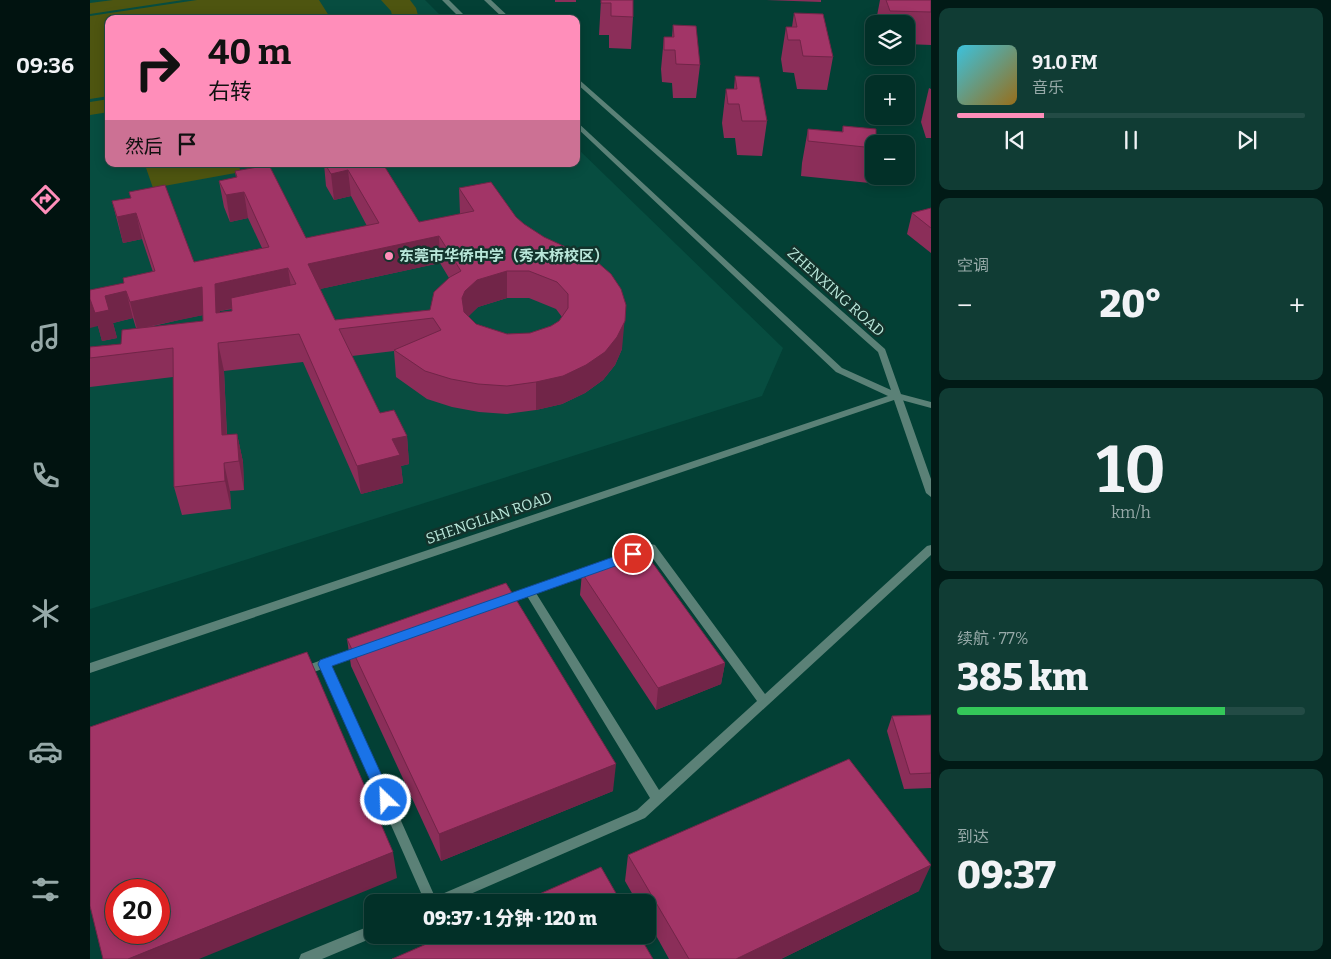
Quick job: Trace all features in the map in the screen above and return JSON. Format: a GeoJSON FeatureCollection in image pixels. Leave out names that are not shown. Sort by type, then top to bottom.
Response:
{"type":"FeatureCollection","features":[{"type":"Feature","properties":{"kind":"street"},"geometry":{"type":"LineString","coordinates":[[445,0],[461,15]]}},
{"type":"Feature","properties":{"kind":"street"},"geometry":{"type":"LineString","coordinates":[[487,0],[504,15]]}},
{"type":"Feature","properties":{"kind":"street","name":"ZHENXING ROAD"},"geometry":{"type":"LineString","coordinates":[[580,83],[882,351],[931,493]]}},
{"type":"Feature","properties":{"kind":"street"},"geometry":{"type":"LineString","coordinates":[[580,127],[839,370],[897,396],[931,404]]}},
{"type":"Feature","properties":{"kind":"street","name":"SHENGLIAN ROAD"},"geometry":{"type":"LineString","coordinates":[[90,668],[897,396]]}},
{"type":"Feature","properties":{"kind":"street"},"geometry":{"type":"LineString","coordinates":[[623,558],[650,548],[764,702]]}},
{"type":"Feature","properties":{"kind":"street"},"geometry":{"type":"LineString","coordinates":[[457,894],[628,822],[641,814],[931,549]]}},
{"type":"Feature","properties":{"kind":"street"},"geometry":{"type":"LineString","coordinates":[[492,604],[604,565]]}},
{"type":"Feature","properties":{"kind":"street"},"geometry":{"type":"LineString","coordinates":[[529,591],[658,798]]}},
{"type":"Feature","properties":{"kind":"street"},"geometry":{"type":"LineString","coordinates":[[287,677],[371,647]]}},
{"type":"Feature","properties":{"kind":"street"},"geometry":{"type":"LineString","coordinates":[[325,664],[428,894]]}},
{"type":"Feature","properties":{"kind":"street"},"geometry":{"type":"LineString","coordinates":[[306,959],[364,934]]}},
{"type":"Feature","properties":{"kind":"shaded area","name":"东莞市华侨中学（秀木桥校区）"},"geometry":{"type":"Polygon","coordinates":[[[90,0],[425,0],[440,15],[105,15],[105,167],[580,167],[580,151],[783,348],[762,396],[90,609],[90,0]]]}},
{"type":"Feature","properties":{"kind":"shaded area"},"geometry":{"type":"Polygon","coordinates":[[[113,0],[183,0],[90,14],[90,3],[113,0]]]}},
{"type":"Feature","properties":{"kind":"shaded area"},"geometry":{"type":"Polygon","coordinates":[[[197,0],[319,0],[328,15],[105,15],[105,97],[90,99],[90,16],[197,0]]]}},
{"type":"Feature","properties":{"kind":"shaded area"},"geometry":{"type":"Polygon","coordinates":[[[381,0],[410,0],[416,8],[418,15],[392,15],[391,11],[381,0]]]}},
{"type":"Feature","properties":{"kind":"shaded area"},"geometry":{"type":"Polygon","coordinates":[[[105,100],[105,113],[90,115],[90,102],[105,100]]]}},
{"type":"Feature","properties":{"kind":"shaded area"},"geometry":{"type":"Polygon","coordinates":[[[146,167],[239,167],[241,172],[153,188],[146,167]]]}},
{"type":"Feature","properties":{"kind":"building"},"geometry":{"type":"Polygon","coordinates":[[[601,0],[633,0],[633,17],[611,16],[611,3],[601,3],[601,0]]]}},
{"type":"Feature","properties":{"kind":"building"},"geometry":{"type":"Polygon","coordinates":[[[886,0],[931,0],[931,12],[890,11],[886,0]]]}},
{"type":"Feature","properties":{"kind":"building"},"geometry":{"type":"Polygon","coordinates":[[[794,13],[823,14],[833,57],[803,56],[800,40],[788,40],[786,27],[797,27],[794,13]]]}},
{"type":"Feature","properties":{"kind":"building"},"geometry":{"type":"Polygon","coordinates":[[[673,25],[696,26],[700,65],[676,64],[675,50],[664,50],[664,37],[674,37],[673,25]]]}},
{"type":"Feature","properties":{"kind":"building"},"geometry":{"type":"Polygon","coordinates":[[[735,76],[759,77],[767,121],[742,121],[739,104],[728,104],[726,89],[737,89],[735,76]]]}},
{"type":"Feature","properties":{"kind":"building"},"geometry":{"type":"Polygon","coordinates":[[[843,126],[876,129],[876,135],[865,135],[865,147],[808,141],[808,129],[843,132],[843,126]]]}},
{"type":"Feature","properties":{"kind":"building"},"geometry":{"type":"Polygon","coordinates":[[[270,167],[306,238],[379,223],[348,170],[331,174],[327,167],[385,167],[419,222],[474,211],[459,188],[491,182],[516,217],[524,224],[544,237],[596,261],[611,274],[621,289],[626,305],[625,321],[617,337],[605,352],[586,365],[563,376],[507,386],[478,384],[451,379],[425,371],[394,350],[441,330],[433,318],[339,329],[380,413],[394,410],[407,436],[392,439],[400,455],[357,466],[299,334],[218,343],[222,435],[237,434],[239,461],[224,463],[225,481],[174,487],[173,348],[90,358],[90,347],[121,344],[122,330],[203,321],[202,287],[130,302],[126,291],[105,296],[109,310],[95,313],[90,299],[90,290],[124,283],[123,278],[155,271],[136,213],[117,217],[112,201],[131,198],[129,192],[165,185],[194,262],[269,247],[244,192],[226,195],[219,181],[237,177],[235,171],[270,167]],[[439,236],[308,264],[335,320],[430,310],[434,292],[450,277],[461,271],[439,236]],[[288,268],[215,284],[216,313],[232,311],[231,298],[296,284],[288,268]],[[507,271],[477,280],[465,291],[462,298],[464,312],[476,324],[507,334],[530,333],[551,326],[559,321],[568,308],[568,294],[557,282],[529,271],[507,271]]]}},
{"type":"Feature","properties":{"kind":"building"},"geometry":{"type":"Polygon","coordinates":[[[931,208],[931,228],[912,213],[931,208]]]}},
{"type":"Feature","properties":{"kind":"building"},"geometry":{"type":"Polygon","coordinates":[[[644,551],[725,663],[658,688],[582,573],[644,551]]]}},
{"type":"Feature","properties":{"kind":"building"},"geometry":{"type":"Polygon","coordinates":[[[506,583],[616,764],[439,834],[347,639],[506,583]]]}},
{"type":"Feature","properties":{"kind":"building"},"geometry":{"type":"Polygon","coordinates":[[[307,652],[393,852],[170,942],[170,879],[105,879],[105,944],[165,944],[128,959],[103,959],[90,906],[90,727],[307,652]]]}},
{"type":"Feature","properties":{"kind":"building"},"geometry":{"type":"Polygon","coordinates":[[[931,715],[931,773],[910,774],[892,716],[931,715]]]}},
{"type":"Feature","properties":{"kind":"building"},"geometry":{"type":"Polygon","coordinates":[[[849,759],[931,865],[736,959],[689,959],[656,903],[656,894],[651,894],[628,855],[849,759]]]}},
{"type":"Feature","properties":{"kind":"building"},"geometry":{"type":"Polygon","coordinates":[[[601,867],[616,894],[539,894],[601,867]]]}},
{"type":"Feature","properties":{"kind":"building"},"geometry":{"type":"Polygon","coordinates":[[[426,944],[644,944],[653,959],[392,959],[426,944]]]}},
{"type":"Feature","properties":{"kind":"place","name":"东莞市华侨中学（秀木桥校区）"},"geometry":{"type":"Point","coordinates":[389,256]}},
{"type":"Feature","properties":{"kind":"route"},"geometry":{"type":"LineString","coordinates":[[386,800],[325,664],[633,554]]}}]}
